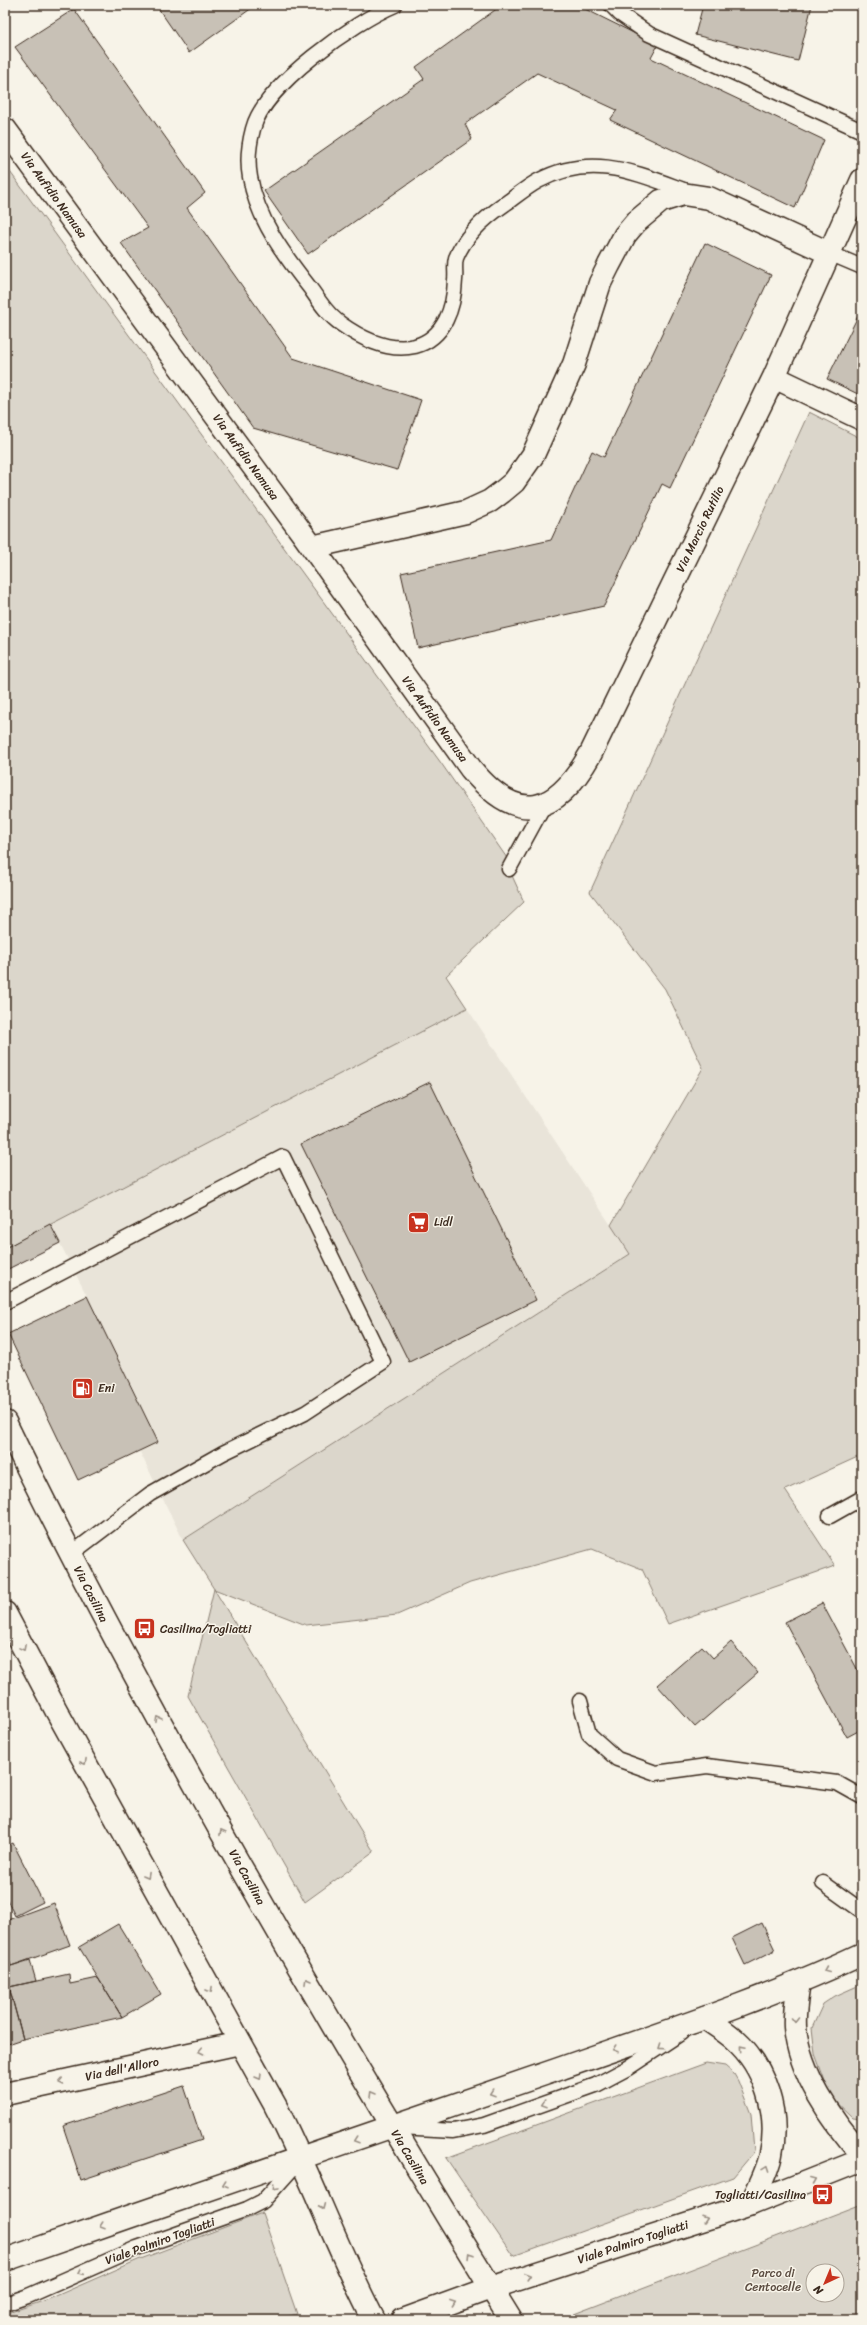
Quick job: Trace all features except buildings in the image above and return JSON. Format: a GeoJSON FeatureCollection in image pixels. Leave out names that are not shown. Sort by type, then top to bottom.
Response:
{"type":"FeatureCollection","features":[{"type":"Feature","properties":{"kind":"main road","name":"Via Aufidio Namusa"},"geometry":{"type":"LineString","coordinates":[[5,128],[312,547],[466,762],[485,785]]}},
{"type":"Feature","properties":{"kind":"main road","name":"Via Marcio Rutilio"},"geometry":{"type":"LineString","coordinates":[[485,785],[514,804],[529,807],[544,805],[559,796],[571,784],[591,753],[774,377],[862,180]]}},
{"type":"Feature","properties":{"kind":"main road"},"geometry":{"type":"LineString","coordinates":[[312,547],[466,512],[490,501],[502,492],[518,476],[532,455],[574,364],[600,283],[625,235],[636,222],[661,201],[683,194],[695,194],[725,204],[829,253]]}},
{"type":"Feature","properties":{"kind":"main road"},"geometry":{"type":"LineString","coordinates":[[774,377],[862,419]]}},
{"type":"Feature","properties":{"kind":"main road","name":"Via Casilina"},"geometry":{"type":"LineString","coordinates":[[5,1422],[71,1554],[162,1727],[372,2095],[511,2320]]}},
{"type":"Feature","properties":{"kind":"main road"},"geometry":{"type":"LineString","coordinates":[[5,1613],[56,1710],[275,2105],[302,2158],[348,2267],[374,2320]]}},
{"type":"Feature","properties":{"kind":"main road","name":"Viale Palmiro Togliatti"},"geometry":{"type":"LineString","coordinates":[[5,2260],[705,2018],[800,1982],[862,1954]]}},
{"type":"Feature","properties":{"kind":"main road"},"geometry":{"type":"LineString","coordinates":[[800,1982],[795,2017],[797,2041],[801,2054],[831,2116],[862,2154]]}},
{"type":"Feature","properties":{"kind":"main road"},"geometry":{"type":"LineString","coordinates":[[705,2018],[726,2032],[743,2048],[759,2071],[771,2102],[773,2139],[771,2154],[751,2204]]}},
{"type":"Feature","properties":{"kind":"main road","name":"Via dell'Alloro"},"geometry":{"type":"LineString","coordinates":[[5,2094],[240,2043]]}},
{"type":"Feature","properties":{"kind":"main road","name":"Viale Palmiro Togliatti"},"geometry":{"type":"LineString","coordinates":[[403,2320],[491,2288],[751,2204],[862,2160]]}},
{"type":"Feature","properties":{"kind":"lane"},"geometry":{"type":"LineString","coordinates":[[395,5],[367,19],[344,34],[276,89],[258,113],[250,144],[250,177],[256,198],[276,242],[326,310],[340,323],[352,331],[370,341],[389,346],[416,346],[431,338],[446,322],[450,313],[454,300],[456,260],[474,230],[497,209],[536,182],[556,173],[578,167],[620,168],[695,194]]}},
{"type":"Feature","properties":{"kind":"lane"},"geometry":{"type":"LineString","coordinates":[[611,5],[620,14],[649,34],[862,131]]}},
{"type":"Feature","properties":{"kind":"lane"},"geometry":{"type":"LineString","coordinates":[[829,253],[862,267]]}},
{"type":"Feature","properties":{"kind":"lane"},"geometry":{"type":"LineString","coordinates":[[509,869],[544,805]]}},
{"type":"Feature","properties":{"kind":"lane"},"geometry":{"type":"LineString","coordinates":[[5,1302],[283,1157],[384,1362],[305,1413],[223,1453],[150,1494],[71,1554]]}},
{"type":"Feature","properties":{"kind":"lane"},"geometry":{"type":"LineString","coordinates":[[830,1516],[862,1498]]}},
{"type":"Feature","properties":{"kind":"lane"},"geometry":{"type":"LineString","coordinates":[[580,1701],[589,1734],[617,1760],[656,1773],[707,1766],[838,1783],[862,1797]]}},
{"type":"Feature","properties":{"kind":"lane"},"geometry":{"type":"LineString","coordinates":[[823,1883],[862,1911]]}},
{"type":"Feature","properties":{"kind":"lane","name":"Viale Palmiro Togliatti"},"geometry":{"type":"LineString","coordinates":[[392,2127],[436,2131],[468,2129],[580,2092],[628,2068],[705,2018]]}},
{"type":"Feature","properties":{"kind":"lane","name":"Viale Palmiro Togliatti"},"geometry":{"type":"LineString","coordinates":[[5,2304],[28,2296],[137,2248],[247,2209],[263,2200],[302,2158]]}},
{"type":"Feature","properties":{"kind":"shaded area"},"geometry":{"type":"Polygon","coordinates":[[[467,1008],[630,1254],[183,1540],[139,1450],[158,1441],[50,1224],[467,1008]]]}},
{"type":"Feature","properties":{"kind":"green space"},"geometry":{"type":"Polygon","coordinates":[[[5,165],[441,763],[509,861],[509,869],[524,902],[446,976],[467,1008],[5,1248],[5,165]]]}},
{"type":"Feature","properties":{"kind":"green space"},"geometry":{"type":"Polygon","coordinates":[[[809,412],[862,439],[862,1455],[785,1490],[835,1566],[668,1624],[642,1569],[592,1549],[470,1583],[397,1615],[306,1625],[214,1589],[183,1540],[630,1254],[611,1225],[703,1068],[665,989],[590,892],[809,412]]]}},
{"type":"Feature","properties":{"kind":"green space"},"geometry":{"type":"Polygon","coordinates":[[[214,1589],[374,1852],[305,1902],[188,1696],[214,1589]]]}},
{"type":"Feature","properties":{"kind":"green space"},"geometry":{"type":"Polygon","coordinates":[[[862,1984],[862,2119],[853,2118],[831,2097],[815,2054],[812,2028],[823,2004],[835,1996],[862,1984]]]}},
{"type":"Feature","properties":{"kind":"green space"},"geometry":{"type":"Polygon","coordinates":[[[706,2063],[725,2066],[734,2074],[751,2114],[754,2152],[733,2177],[513,2256],[446,2158],[706,2063]]]}},
{"type":"Feature","properties":{"kind":"green space","name":"Parco di Centocelle"},"geometry":{"type":"Polygon","coordinates":[[[862,2204],[862,2320],[577,2320],[574,2314],[862,2204]]]}},
{"type":"Feature","properties":{"kind":"green space"},"geometry":{"type":"Polygon","coordinates":[[[262,2213],[297,2314],[275,2320],[5,2320],[5,2314],[49,2299],[138,2260],[262,2213]]]}},
{"type":"Feature","properties":{"kind":"place","name":"Lidl"},"geometry":{"type":"Point","coordinates":[419,1222]}},
{"type":"Feature","properties":{"kind":"place","name":"Eni"},"geometry":{"type":"Point","coordinates":[83,1388]}},
{"type":"Feature","properties":{"kind":"place","name":"Casilina/Togliatti"},"geometry":{"type":"Point","coordinates":[144,1629]}},
{"type":"Feature","properties":{"kind":"place","name":"Togliatti/Casilina"},"geometry":{"type":"Point","coordinates":[822,2195]}}]}
